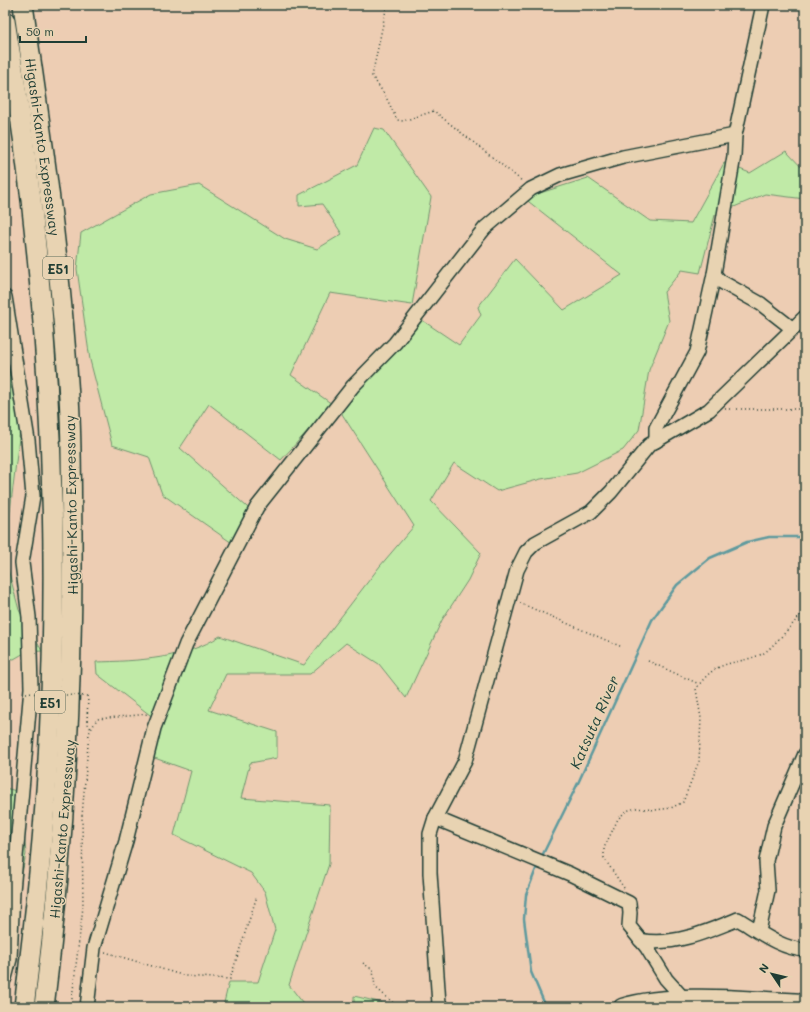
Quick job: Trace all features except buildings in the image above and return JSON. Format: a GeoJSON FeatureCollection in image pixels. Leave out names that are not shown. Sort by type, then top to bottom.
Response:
{"type":"FeatureCollection","features":[{"type":"Feature","properties":{"kind":"highway","name":"Higashi-Kanto Expressway"},"geometry":{"type":"LineString","coordinates":[[23,5],[43,138],[53,221],[69,398],[72,608],[69,741],[62,845],[44,1007]]}},
{"type":"Feature","properties":{"kind":"highway","name":"Higashi-Kanto Expressway"},"geometry":{"type":"LineString","coordinates":[[5,21],[24,140],[44,325],[52,484],[53,602],[49,740],[40,857],[24,1007]]}},
{"type":"Feature","properties":{"kind":"highway"},"geometry":{"type":"LineString","coordinates":[[5,60],[20,117]]}},
{"type":"Feature","properties":{"kind":"main road"},"geometry":{"type":"LineString","coordinates":[[622,1007],[644,1001],[805,1002]]}},
{"type":"Feature","properties":{"kind":"street"},"geometry":{"type":"LineString","coordinates":[[656,441],[656,428],[697,352],[714,274],[734,156],[735,135],[763,5]]}},
{"type":"Feature","properties":{"kind":"street"},"geometry":{"type":"LineString","coordinates":[[87,1007],[94,948],[126,842],[154,728],[186,644],[257,507],[353,386],[395,343],[476,239],[486,228],[532,189],[560,175],[623,157],[735,135]]}},
{"type":"Feature","properties":{"kind":"street"},"geometry":{"type":"LineString","coordinates":[[714,274],[720,281],[761,304],[793,329]]}},
{"type":"Feature","properties":{"kind":"street"},"geometry":{"type":"LineString","coordinates":[[5,298],[28,440],[33,496],[22,563],[29,617],[31,688],[14,891],[10,959],[5,978]]}},
{"type":"Feature","properties":{"kind":"street"},"geometry":{"type":"LineString","coordinates":[[442,1007],[439,1004],[430,873],[430,834],[435,818],[465,761],[517,570],[526,552],[535,543],[591,512],[611,492],[649,445],[709,410],[805,317]]}},
{"type":"Feature","properties":{"kind":"street"},"geometry":{"type":"LineString","coordinates":[[759,932],[768,890],[766,861],[774,826],[805,754]]}},
{"type":"Feature","properties":{"kind":"street"},"geometry":{"type":"LineString","coordinates":[[435,818],[570,874],[629,903],[629,926],[647,948],[666,979],[688,1002]]}},
{"type":"Feature","properties":{"kind":"street"},"geometry":{"type":"LineString","coordinates":[[640,940],[652,943],[677,939],[702,933],[738,919],[775,941],[796,950],[805,950]]}},
{"type":"Feature","properties":{"kind":"path"},"geometry":{"type":"LineString","coordinates":[[387,5],[372,76],[385,95],[397,120],[403,121],[434,111],[532,189]]}},
{"type":"Feature","properties":{"kind":"path"},"geometry":{"type":"LineString","coordinates":[[709,410],[805,409]]}},
{"type":"Feature","properties":{"kind":"path"},"geometry":{"type":"LineString","coordinates":[[509,599],[622,647]]}},
{"type":"Feature","properties":{"kind":"path"},"geometry":{"type":"LineString","coordinates":[[629,903],[622,882],[611,870],[604,858],[604,848],[618,819],[626,811],[636,808],[655,810],[670,808],[683,802],[699,761],[701,718],[696,689],[699,684],[712,670],[720,666],[764,654],[805,610]]}},
{"type":"Feature","properties":{"kind":"path"},"geometry":{"type":"LineString","coordinates":[[648,661],[699,684]]}},
{"type":"Feature","properties":{"kind":"path"},"geometry":{"type":"LineString","coordinates":[[26,693],[88,696],[87,722],[91,729]]}},
{"type":"Feature","properties":{"kind":"path"},"geometry":{"type":"LineString","coordinates":[[71,1007],[83,907],[82,816],[91,729],[97,719],[160,713]]}},
{"type":"Feature","properties":{"kind":"path"},"geometry":{"type":"LineString","coordinates":[[94,948],[185,976],[230,979],[257,896]]}},
{"type":"Feature","properties":{"kind":"path"},"geometry":{"type":"LineString","coordinates":[[363,963],[373,970],[375,987],[398,1007]]}},
{"type":"Feature","properties":{"kind":"green space"},"geometry":{"type":"Polygon","coordinates":[[[374,128],[384,130],[431,197],[412,305],[330,293],[291,375],[332,404],[281,460],[209,404],[180,448],[255,514],[232,543],[162,494],[149,457],[112,445],[90,360],[77,269],[81,233],[151,194],[199,185],[285,239],[317,249],[342,234],[322,204],[299,206],[299,195],[357,165],[374,128]]]}},
{"type":"Feature","properties":{"kind":"green space"},"geometry":{"type":"Polygon","coordinates":[[[786,151],[805,171],[805,199],[765,194],[715,215],[700,273],[682,270],[664,292],[669,321],[649,370],[639,430],[623,450],[577,473],[541,479],[497,491],[454,463],[431,501],[481,553],[468,580],[442,620],[406,698],[379,664],[346,643],[310,674],[226,674],[209,710],[277,732],[277,758],[250,763],[241,798],[330,805],[329,864],[289,985],[306,1007],[223,1007],[229,982],[258,982],[275,930],[265,892],[251,873],[174,835],[191,771],[149,756],[159,722],[97,674],[96,662],[128,661],[176,654],[192,650],[220,636],[304,665],[380,566],[414,526],[342,414],[349,393],[416,316],[459,345],[481,315],[478,307],[515,259],[564,310],[622,275],[524,198],[588,178],[650,221],[691,223],[724,163],[750,173],[786,151]]]}},
{"type":"Feature","properties":{"kind":"green space"},"geometry":{"type":"Polygon","coordinates":[[[5,341],[22,413],[7,536],[5,538],[5,341]]]}},
{"type":"Feature","properties":{"kind":"green space"},"geometry":{"type":"Polygon","coordinates":[[[5,567],[8,569],[19,610],[42,651],[26,652],[14,659],[5,658],[5,567]]]}},
{"type":"Feature","properties":{"kind":"green space"},"geometry":{"type":"Polygon","coordinates":[[[5,788],[24,793],[22,810],[26,854],[11,927],[5,936],[5,788]]]}},
{"type":"Feature","properties":{"kind":"green space"},"geometry":{"type":"Polygon","coordinates":[[[354,996],[399,1007],[354,1007],[354,996]]]}},
{"type":"Feature","properties":{"kind":"waterway","name":"Katsuta River"},"geometry":{"type":"LineString","coordinates":[[541,858],[579,781],[652,620],[677,585],[710,558],[747,542],[769,537],[805,537]]}},
{"type":"Feature","properties":{"kind":"waterway","name":"Katsuta River"},"geometry":{"type":"LineString","coordinates":[[538,864],[526,895],[524,919],[531,972],[546,1007]]}}]}
